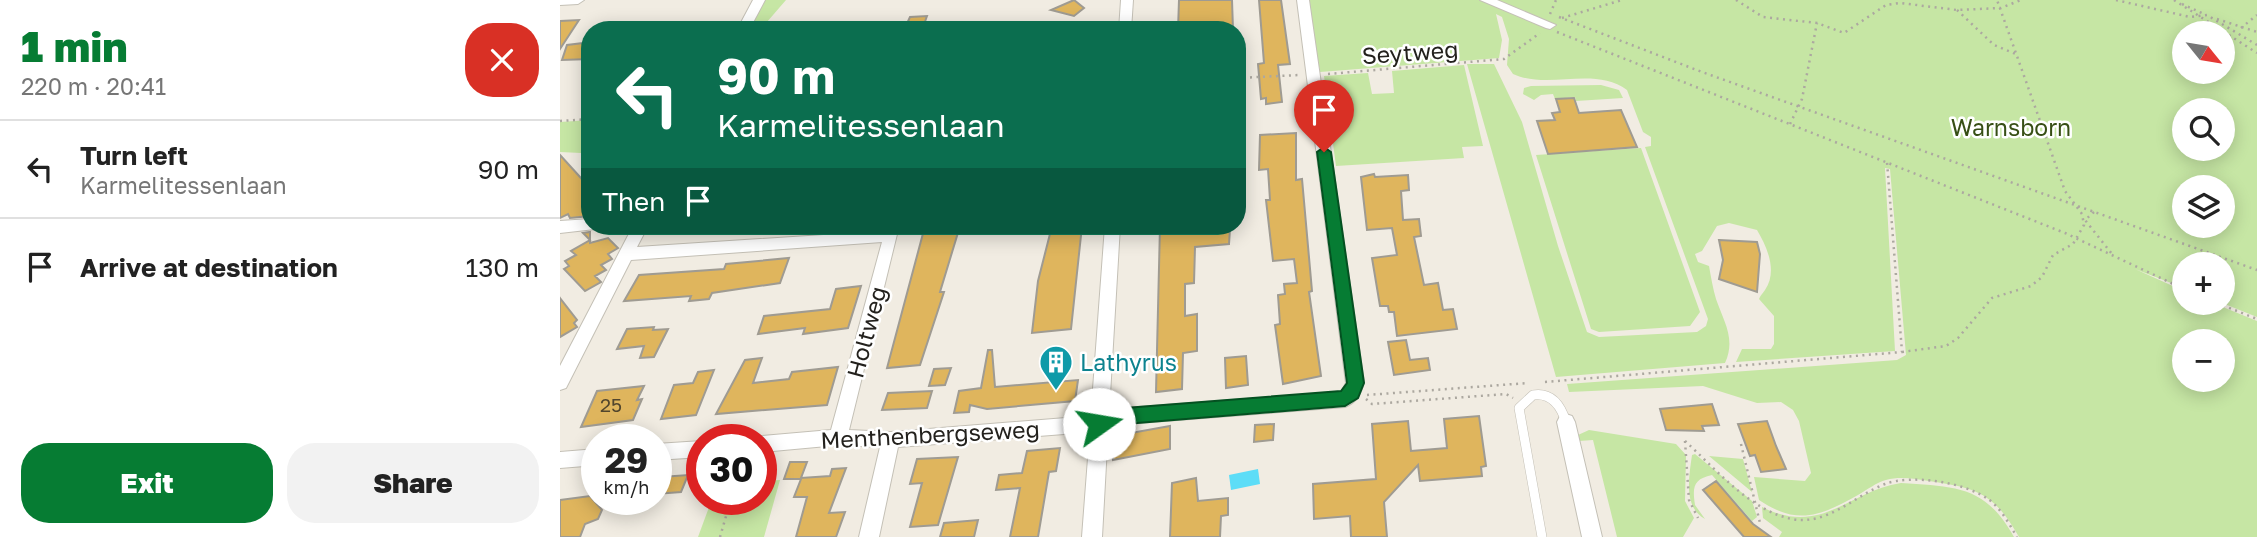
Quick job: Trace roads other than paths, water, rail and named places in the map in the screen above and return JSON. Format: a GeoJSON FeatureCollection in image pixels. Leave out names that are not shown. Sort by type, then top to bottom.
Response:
{"type":"FeatureCollection","features":[{"type":"Feature","properties":{"kind":"street"},"geometry":{"type":"LineString","coordinates":[[560,1],[578,0]]}},
{"type":"Feature","properties":{"kind":"street"},"geometry":{"type":"LineString","coordinates":[[748,21],[759,0]]}},
{"type":"Feature","properties":{"kind":"street"},"geometry":{"type":"LineString","coordinates":[[1126,21],[1127,0]]}},
{"type":"Feature","properties":{"kind":"street","name":"Menthenbergseweg"},"geometry":{"type":"LineString","coordinates":[[777,443],[838,437],[891,440],[1099,424],[1125,416],[1345,398],[1352,393],[1355,383],[1303,0]]}},
{"type":"Feature","properties":{"kind":"street"},"geometry":{"type":"LineString","coordinates":[[1486,0],[1550,20]]}},
{"type":"Feature","properties":{"kind":"street"},"geometry":{"type":"LineString","coordinates":[[560,227],[581,226]]}},
{"type":"Feature","properties":{"kind":"street"},"geometry":{"type":"LineString","coordinates":[[560,383],[568,354],[636,235]]}},
{"type":"Feature","properties":{"kind":"street"},"geometry":{"type":"LineString","coordinates":[[626,254],[846,235]]}},
{"type":"Feature","properties":{"kind":"street","name":"Holtweg"},"geometry":{"type":"LineString","coordinates":[[838,437],[891,235]]}},
{"type":"Feature","properties":{"kind":"street"},"geometry":{"type":"LineString","coordinates":[[1092,537],[1112,235]]}},
{"type":"Feature","properties":{"kind":"street"},"geometry":{"type":"LineString","coordinates":[[1566,422],[1592,537]]}},
{"type":"Feature","properties":{"kind":"street"},"geometry":{"type":"LineString","coordinates":[[869,537],[891,440]]}},
{"type":"Feature","properties":{"kind":"street"},"geometry":{"type":"LineString","coordinates":[[560,460],[581,458]]}},
{"type":"Feature","properties":{"kind":"lane"},"geometry":{"type":"LineString","coordinates":[[1542,537],[1519,418],[1522,404],[1537,396],[1552,397],[1560,404],[1566,422]]}},
{"type":"Feature","properties":{"kind":"water"},"geometry":{"type":"Polygon","coordinates":[[[1258,469],[1260,484],[1231,490],[1229,475],[1258,469]]]}},
{"type":"Feature","properties":{"kind":"place","name":"Lathyrus"},"geometry":{"type":"Point","coordinates":[1056,392]}},
{"type":"Feature","properties":{"kind":"park label","name":"Warnsborn"},"geometry":{"type":"Point","coordinates":[2011,127]}}]}
